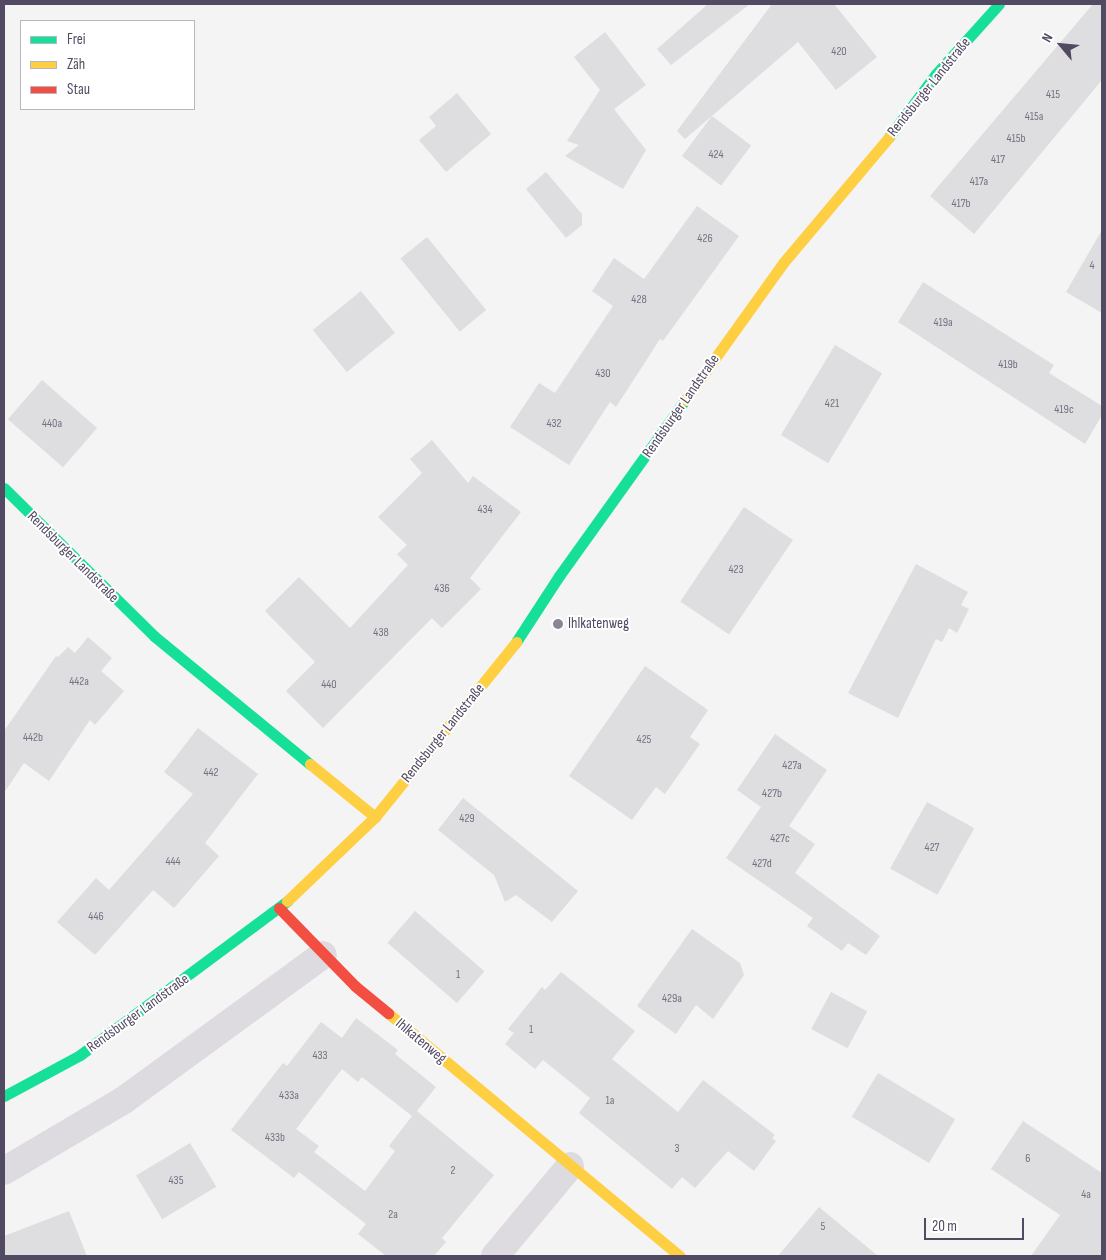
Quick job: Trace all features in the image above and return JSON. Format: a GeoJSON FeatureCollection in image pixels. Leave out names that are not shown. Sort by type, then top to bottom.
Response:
{"type":"FeatureCollection","features":[{"type":"Feature","properties":{"kind":"street","name":"Rendsburger Landstraße"},"geometry":{"type":"LineString","coordinates":[[4,1096],[80,1055],[279,908],[375,817],[516,642],[559,576],[783,263],[871,160],[936,74],[999,4]]}},
{"type":"Feature","properties":{"kind":"street","name":"Rendsburger Landstraße"},"geometry":{"type":"LineString","coordinates":[[4,488],[154,636],[375,817]]}},
{"type":"Feature","properties":{"kind":"street","name":"Ihlkatenweg"},"geometry":{"type":"LineString","coordinates":[[279,908],[322,955],[355,986],[680,1256]]}},
{"type":"Feature","properties":{"kind":"street"},"geometry":{"type":"LineString","coordinates":[[4,1171],[124,1100],[322,955]]}},
{"type":"Feature","properties":{"kind":"street"},"geometry":{"type":"LineString","coordinates":[[495,1256],[570,1166]]}},
{"type":"Feature","properties":{"kind":"building"},"geometry":{"type":"Polygon","coordinates":[[[708,4],[750,4],[671,65],[657,49],[708,4]]]}},
{"type":"Feature","properties":{"kind":"building"},"geometry":{"type":"Polygon","coordinates":[[[772,4],[834,4],[877,57],[836,90],[798,42],[685,139],[677,131],[772,4]]]}},
{"type":"Feature","properties":{"kind":"building"},"geometry":{"type":"Polygon","coordinates":[[[1093,4],[1102,4],[1102,80],[974,234],[930,196],[1093,4]]]}},
{"type":"Feature","properties":{"kind":"building"},"geometry":{"type":"Polygon","coordinates":[[[605,32],[646,85],[614,109],[646,150],[623,189],[565,156],[579,145],[567,141],[600,90],[574,57],[605,32]]]}},
{"type":"Feature","properties":{"kind":"building"},"geometry":{"type":"Polygon","coordinates":[[[457,93],[491,134],[446,172],[419,140],[436,126],[429,117],[457,93]]]}},
{"type":"Feature","properties":{"kind":"building"},"geometry":{"type":"Polygon","coordinates":[[[712,116],[751,145],[721,185],[682,156],[712,116]]]}},
{"type":"Feature","properties":{"kind":"building"},"geometry":{"type":"Polygon","coordinates":[[[546,172],[582,214],[582,225],[566,238],[526,189],[546,172]]]}},
{"type":"Feature","properties":{"kind":"building"},"geometry":{"type":"Polygon","coordinates":[[[697,206],[739,236],[663,341],[660,339],[616,407],[610,402],[569,465],[510,427],[539,383],[555,393],[613,306],[592,291],[614,258],[644,279],[697,206]]]}},
{"type":"Feature","properties":{"kind":"building"},"geometry":{"type":"Polygon","coordinates":[[[1102,230],[1102,313],[1066,292],[1102,230]]]}},
{"type":"Feature","properties":{"kind":"building"},"geometry":{"type":"Polygon","coordinates":[[[427,237],[486,310],[460,331],[401,258],[427,237]]]}},
{"type":"Feature","properties":{"kind":"building"},"geometry":{"type":"Polygon","coordinates":[[[923,282],[1054,365],[1049,373],[1102,406],[1102,415],[1085,444],[898,322],[923,282]]]}},
{"type":"Feature","properties":{"kind":"building"},"geometry":{"type":"Polygon","coordinates":[[[361,291],[395,333],[347,372],[313,330],[361,291]]]}},
{"type":"Feature","properties":{"kind":"building"},"geometry":{"type":"Polygon","coordinates":[[[835,345],[882,373],[828,463],[781,435],[835,345]]]}},
{"type":"Feature","properties":{"kind":"building"},"geometry":{"type":"Polygon","coordinates":[[[42,380],[97,428],[63,467],[8,419],[42,380]]]}},
{"type":"Feature","properties":{"kind":"building"},"geometry":{"type":"Polygon","coordinates":[[[432,440],[468,483],[473,476],[521,512],[470,578],[481,589],[442,628],[432,618],[323,728],[286,691],[315,662],[265,611],[299,577],[350,628],[408,565],[397,554],[407,545],[378,517],[422,473],[410,459],[432,440]]]}},
{"type":"Feature","properties":{"kind":"building"},"geometry":{"type":"Polygon","coordinates":[[[744,507],[793,540],[729,635],[680,602],[744,507]]]}},
{"type":"Feature","properties":{"kind":"building"},"geometry":{"type":"Polygon","coordinates":[[[916,564],[968,592],[961,605],[969,609],[957,633],[949,628],[942,642],[936,639],[898,718],[848,693],[916,564]]]}},
{"type":"Feature","properties":{"kind":"building"},"geometry":{"type":"Polygon","coordinates":[[[88,637],[112,658],[101,671],[124,691],[95,725],[90,720],[49,781],[24,763],[4,793],[4,731],[56,656],[58,657],[68,647],[75,653],[88,637]]]}},
{"type":"Feature","properties":{"kind":"building"},"geometry":{"type":"Polygon","coordinates":[[[645,666],[708,710],[690,737],[700,744],[665,794],[656,787],[632,820],[569,776],[645,666]]]}},
{"type":"Feature","properties":{"kind":"building"},"geometry":{"type":"Polygon","coordinates":[[[198,728],[258,774],[205,843],[219,856],[174,908],[153,890],[95,955],[57,922],[96,878],[109,890],[193,794],[164,772],[198,728]]]}},
{"type":"Feature","properties":{"kind":"building"},"geometry":{"type":"Polygon","coordinates":[[[775,734],[827,770],[789,826],[815,844],[795,873],[880,936],[866,955],[848,943],[842,951],[807,926],[813,918],[726,858],[761,807],[737,790],[775,734]]]}},
{"type":"Feature","properties":{"kind":"building"},"geometry":{"type":"Polygon","coordinates":[[[463,798],[578,891],[552,922],[516,895],[505,902],[494,875],[438,830],[463,798]]]}},
{"type":"Feature","properties":{"kind":"building"},"geometry":{"type":"Polygon","coordinates":[[[927,802],[974,828],[937,895],[890,868],[927,802]]]}},
{"type":"Feature","properties":{"kind":"building"},"geometry":{"type":"Polygon","coordinates":[[[415,911],[484,971],[457,1003],[387,943],[415,911]]]}},
{"type":"Feature","properties":{"kind":"building"},"geometry":{"type":"Polygon","coordinates":[[[692,929],[740,963],[744,975],[713,1019],[696,1005],[676,1034],[637,1006],[692,929]]]}},
{"type":"Feature","properties":{"kind":"building"},"geometry":{"type":"Polygon","coordinates":[[[561,972],[635,1031],[612,1059],[678,1112],[703,1080],[775,1135],[772,1138],[776,1141],[754,1171],[728,1151],[695,1188],[682,1177],[672,1189],[579,1113],[590,1098],[543,1060],[535,1069],[505,1044],[514,1033],[508,1029],[542,987],[545,990],[561,972]]]}},
{"type":"Feature","properties":{"kind":"building"},"geometry":{"type":"Polygon","coordinates":[[[831,992],[867,1011],[847,1048],[811,1029],[831,992]]]}},
{"type":"Feature","properties":{"kind":"building"},"geometry":{"type":"Polygon","coordinates":[[[356,1018],[398,1050],[395,1054],[436,1087],[417,1111],[494,1175],[442,1238],[446,1242],[434,1256],[386,1256],[358,1234],[366,1224],[299,1172],[294,1178],[231,1130],[283,1063],[287,1066],[321,1022],[342,1038],[356,1018]],[[342,1069],[296,1129],[319,1146],[314,1152],[365,1191],[395,1151],[389,1146],[412,1116],[362,1077],[358,1082],[342,1069]]]}},
{"type":"Feature","properties":{"kind":"building"},"geometry":{"type":"Polygon","coordinates":[[[878,1073],[955,1119],[929,1163],[852,1117],[878,1073]]]}},
{"type":"Feature","properties":{"kind":"building"},"geometry":{"type":"Polygon","coordinates":[[[1023,1121],[1102,1173],[1102,1256],[1031,1256],[1060,1215],[991,1169],[1023,1121]]]}},
{"type":"Feature","properties":{"kind":"building"},"geometry":{"type":"Polygon","coordinates":[[[190,1143],[216,1187],[162,1219],[136,1175],[190,1143]]]}},
{"type":"Feature","properties":{"kind":"building"},"geometry":{"type":"Polygon","coordinates":[[[819,1207],[878,1256],[778,1256],[819,1207]]]}},
{"type":"Feature","properties":{"kind":"building"},"geometry":{"type":"Polygon","coordinates":[[[69,1211],[87,1256],[4,1256],[4,1236],[69,1211]]]}},
{"type":"Feature","properties":{"kind":"traffic: fast"},"geometry":{"type":"LineString","coordinates":[[889,137],[936,74],[999,4]]}},
{"type":"Feature","properties":{"kind":"traffic: fast"},"geometry":{"type":"LineString","coordinates":[[516,642],[559,576],[685,400]]}},
{"type":"Feature","properties":{"kind":"traffic: fast"},"geometry":{"type":"LineString","coordinates":[[4,488],[154,636],[310,764]]}},
{"type":"Feature","properties":{"kind":"traffic: fast"},"geometry":{"type":"LineString","coordinates":[[4,1096],[80,1055],[287,901]]}},
{"type":"Feature","properties":{"kind":"traffic: slow"},"geometry":{"type":"LineString","coordinates":[[685,400],[783,263],[889,137]]}},
{"type":"Feature","properties":{"kind":"traffic: slow"},"geometry":{"type":"LineString","coordinates":[[287,901],[375,817],[516,642]]}},
{"type":"Feature","properties":{"kind":"traffic: slow"},"geometry":{"type":"LineString","coordinates":[[310,764],[375,817]]}},
{"type":"Feature","properties":{"kind":"traffic: slow"},"geometry":{"type":"LineString","coordinates":[[388,1013],[680,1256]]}},
{"type":"Feature","properties":{"kind":"traffic: jam"},"geometry":{"type":"LineString","coordinates":[[279,908],[355,986],[388,1013]]}},
{"type":"Feature","properties":{"kind":"place","name":"Ihlkatenweg"},"geometry":{"type":"Point","coordinates":[558,624]}}]}
